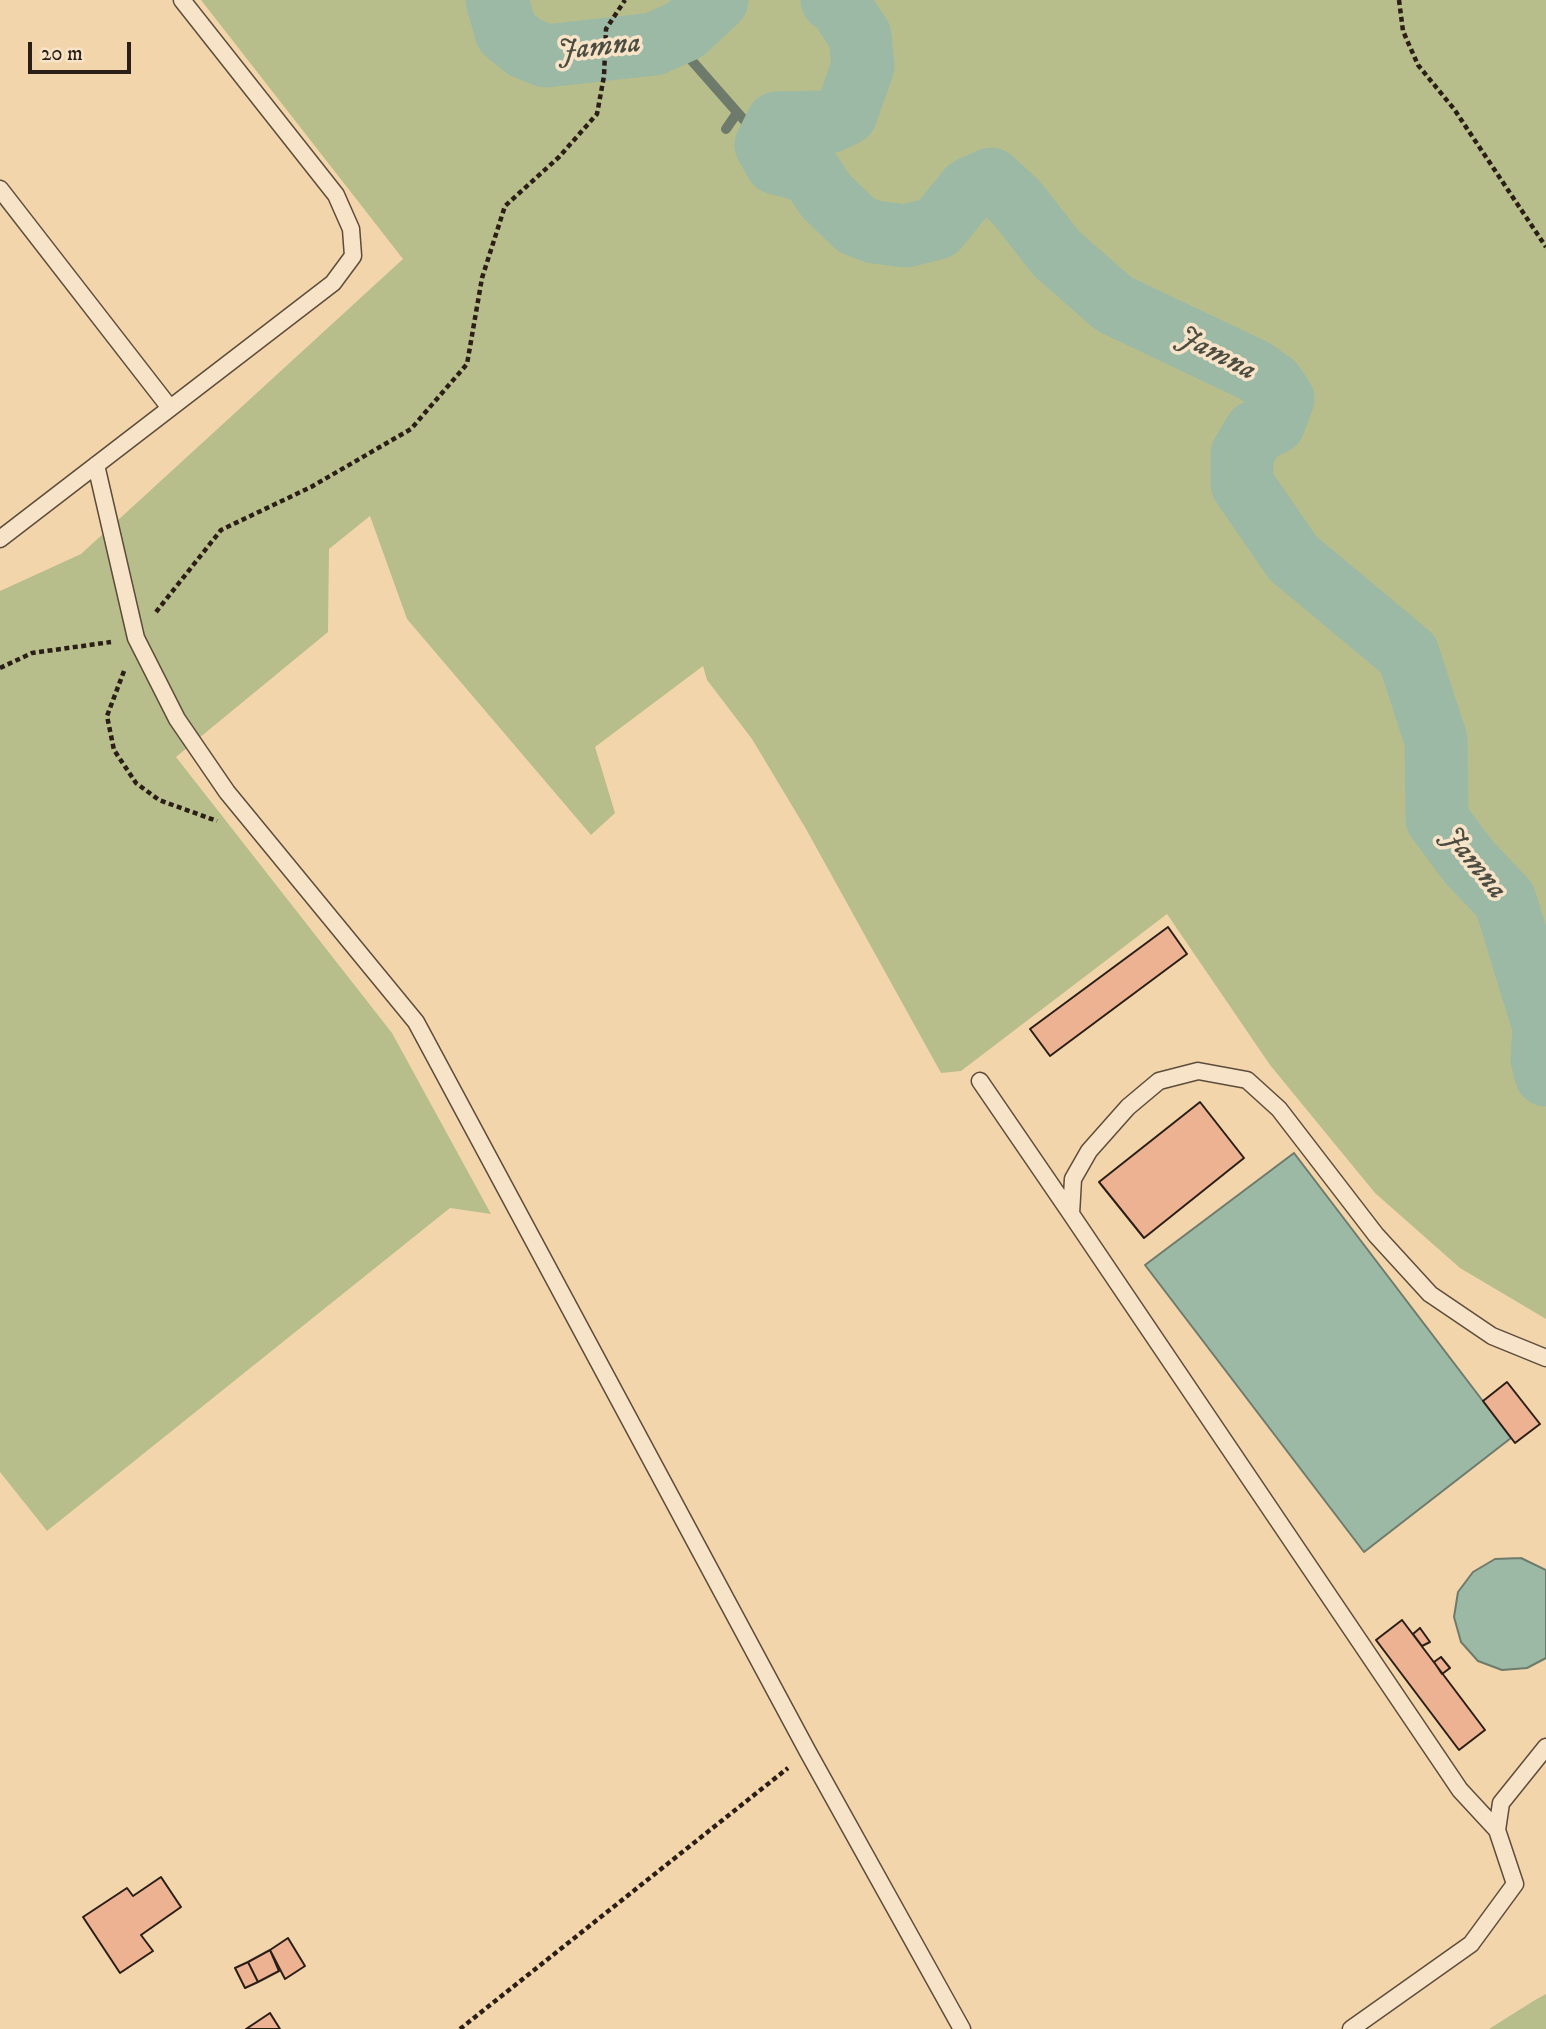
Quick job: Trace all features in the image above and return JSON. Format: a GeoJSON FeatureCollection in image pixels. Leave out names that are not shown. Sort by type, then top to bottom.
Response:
{"type":"FeatureCollection","features":[{"type":"Feature","properties":{"kind":"lane"},"geometry":{"type":"LineString","coordinates":[[0,539],[333,283],[353,256],[351,229],[336,195],[182,0]]}},
{"type":"Feature","properties":{"kind":"lane"},"geometry":{"type":"LineString","coordinates":[[0,189],[170,408]]}},
{"type":"Feature","properties":{"kind":"lane"},"geometry":{"type":"LineString","coordinates":[[96,465],[136,638],[177,719],[227,792],[416,1021],[808,1752],[962,2029]]}},
{"type":"Feature","properties":{"kind":"lane"},"geometry":{"type":"LineString","coordinates":[[1071,1214],[1073,1179],[1089,1151],[1128,1107],[1159,1081],[1198,1071],[1247,1080],[1279,1109],[1376,1235],[1430,1294],[1492,1336],[1546,1358]]}},
{"type":"Feature","properties":{"kind":"lane"},"geometry":{"type":"LineString","coordinates":[[980,1082],[1460,1790],[1496,1830],[1515,1884],[1508,1894],[1471,1944],[1351,2029]]}},
{"type":"Feature","properties":{"kind":"lane"},"geometry":{"type":"LineString","coordinates":[[1496,1830],[1501,1803],[1546,1747]]}},
{"type":"Feature","properties":{"kind":"path"},"geometry":{"type":"LineString","coordinates":[[259,830],[204,818],[159,800],[136,783],[114,750],[107,716],[136,638],[221,530],[311,487],[411,429],[467,364],[482,278],[505,206],[559,157],[597,114],[604,76],[606,29],[625,0]]}},
{"type":"Feature","properties":{"kind":"path"},"geometry":{"type":"LineString","coordinates":[[1399,0],[1403,31],[1418,65],[1454,109],[1546,247]]}},
{"type":"Feature","properties":{"kind":"path"},"geometry":{"type":"LineString","coordinates":[[0,668],[32,653],[136,638]]}},
{"type":"Feature","properties":{"kind":"path"},"geometry":{"type":"LineString","coordinates":[[460,2029],[808,1752]]}},
{"type":"Feature","properties":{"kind":"green space"},"geometry":{"type":"Polygon","coordinates":[[[201,0],[1546,0],[1546,1319],[1460,1268],[1375,1193],[1270,1065],[1167,914],[961,1071],[941,1073],[806,829],[752,739],[707,680],[703,666],[595,747],[615,813],[591,835],[407,619],[370,516],[329,549],[328,632],[176,757],[392,1033],[491,1214],[450,1208],[47,1531],[0,1472],[0,591],[81,554],[403,259],[201,0]]]}},
{"type":"Feature","properties":{"kind":"green space"},"geometry":{"type":"Polygon","coordinates":[[[1546,1994],[1546,2029],[1489,2029],[1535,2000],[1546,1994]]]}},
{"type":"Feature","properties":{"kind":"shaded area"},"geometry":{"type":"Polygon","coordinates":[[[1294,1153],[1511,1438],[1364,1552],[1145,1265],[1294,1153]]]}},
{"type":"Feature","properties":{"kind":"shaded area"},"geometry":{"type":"Polygon","coordinates":[[[1521,1558],[1546,1570],[1546,1658],[1527,1668],[1502,1670],[1478,1661],[1461,1642],[1454,1617],[1458,1592],[1473,1572],[1495,1559],[1521,1558]]]}},
{"type":"Feature","properties":{"kind":"building"},"geometry":{"type":"Polygon","coordinates":[[[1168,927],[1187,954],[1050,1056],[1030,1029],[1168,927]]]}},
{"type":"Feature","properties":{"kind":"building"},"geometry":{"type":"Polygon","coordinates":[[[1200,1102],[1244,1158],[1144,1238],[1099,1182],[1200,1102]]]}},
{"type":"Feature","properties":{"kind":"building"},"geometry":{"type":"Polygon","coordinates":[[[1507,1382],[1540,1424],[1515,1443],[1483,1401],[1507,1382]]]}},
{"type":"Feature","properties":{"kind":"building"},"geometry":{"type":"Polygon","coordinates":[[[1402,1620],[1485,1730],[1459,1750],[1376,1640],[1402,1620]]]}},
{"type":"Feature","properties":{"kind":"building"},"geometry":{"type":"Polygon","coordinates":[[[1420,1628],[1430,1642],[1422,1646],[1413,1634],[1420,1628]]]}},
{"type":"Feature","properties":{"kind":"building"},"geometry":{"type":"Polygon","coordinates":[[[1441,1657],[1450,1668],[1442,1674],[1434,1662],[1441,1657]]]}},
{"type":"Feature","properties":{"kind":"building"},"geometry":{"type":"Polygon","coordinates":[[[161,1877],[181,1907],[141,1935],[153,1951],[120,1973],[83,1917],[127,1888],[133,1896],[161,1877]]]}},
{"type":"Feature","properties":{"kind":"building"},"geometry":{"type":"Polygon","coordinates":[[[288,1938],[305,1966],[285,1979],[270,1950],[288,1938]]]}},
{"type":"Feature","properties":{"kind":"building"},"geometry":{"type":"Polygon","coordinates":[[[270,1950],[279,1971],[258,1982],[248,1962],[270,1950]]]}},
{"type":"Feature","properties":{"kind":"building"},"geometry":{"type":"Polygon","coordinates":[[[248,1962],[258,1982],[245,1988],[235,1968],[248,1962]]]}},
{"type":"Feature","properties":{"kind":"building"},"geometry":{"type":"Polygon","coordinates":[[[270,2013],[280,2029],[246,2029],[270,2013]]]}},
{"type":"Feature","properties":{"kind":"waterway","name":"Jamna"},"geometry":{"type":"LineString","coordinates":[[497,0],[506,32],[524,47],[546,56],[654,44],[685,30],[717,0]]}},
{"type":"Feature","properties":{"kind":"waterway","name":"Jamna"},"geometry":{"type":"LineString","coordinates":[[832,0],[839,4],[860,36],[863,66],[846,114],[829,122],[777,123],[766,145],[776,163],[810,172],[826,196],[856,225],[874,232],[906,236],[937,228],[969,189],[991,179],[1016,202],[1057,254],[1114,304],[1255,371],[1273,384],[1283,399],[1274,423],[1255,432],[1242,454],[1242,484],[1293,558],[1408,654],[1436,740],[1437,819],[1469,862],[1505,900],[1544,1027],[1542,1059],[1546,1075]]}},
{"type":"Feature","properties":{"kind":"waterway"},"geometry":{"type":"LineString","coordinates":[[671,37],[766,145]]}},
{"type":"Feature","properties":{"kind":"waterway"},"geometry":{"type":"LineString","coordinates":[[726,129],[737,113]]}}]}
